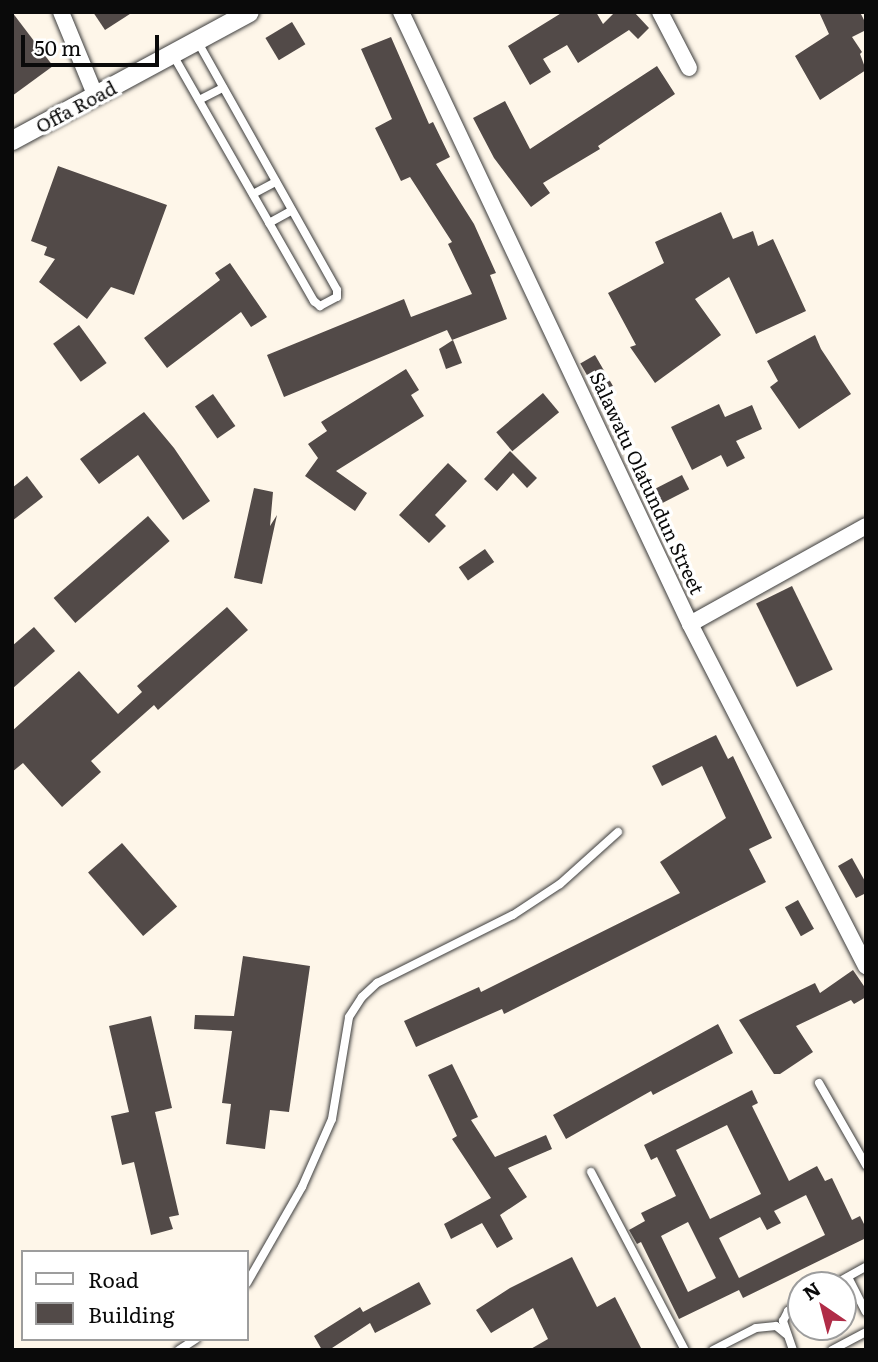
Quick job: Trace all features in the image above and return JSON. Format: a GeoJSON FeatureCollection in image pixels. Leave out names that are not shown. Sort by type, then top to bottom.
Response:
{"type":"FeatureCollection","features":[{"type":"Feature","properties":{"kind":"street"},"geometry":{"type":"LineString","coordinates":[[61,12],[96,97]]}},
{"type":"Feature","properties":{"kind":"street","name":"Offa Road"},"geometry":{"type":"LineString","coordinates":[[12,140],[249,12]]}},
{"type":"Feature","properties":{"kind":"street","name":"Salawatu Olatundun Street"},"geometry":{"type":"LineString","coordinates":[[401,12],[690,624],[866,966]]}},
{"type":"Feature","properties":{"kind":"street"},"geometry":{"type":"LineString","coordinates":[[660,12],[689,68]]}},
{"type":"Feature","properties":{"kind":"street"},"geometry":{"type":"LineString","coordinates":[[690,624],[866,526]]}},
{"type":"Feature","properties":{"kind":"lane"},"geometry":{"type":"LineString","coordinates":[[173,55],[314,301],[320,306],[337,298],[337,290],[197,41]]}},
{"type":"Feature","properties":{"kind":"lane"},"geometry":{"type":"LineString","coordinates":[[199,100],[223,88]]}},
{"type":"Feature","properties":{"kind":"lane"},"geometry":{"type":"LineString","coordinates":[[253,194],[276,182]]}},
{"type":"Feature","properties":{"kind":"lane"},"geometry":{"type":"LineString","coordinates":[[269,223],[292,210]]}},
{"type":"Feature","properties":{"kind":"lane"},"geometry":{"type":"LineString","coordinates":[[248,1281],[302,1187],[332,1119],[349,1017],[362,997],[386,979],[513,915],[559,884],[618,832]]}},
{"type":"Feature","properties":{"kind":"lane"},"geometry":{"type":"LineString","coordinates":[[819,1083],[866,1165]]}},
{"type":"Feature","properties":{"kind":"lane"},"geometry":{"type":"LineString","coordinates":[[591,1172],[685,1350]]}},
{"type":"Feature","properties":{"kind":"lane"},"geometry":{"type":"LineString","coordinates":[[857,1294],[866,1312]]}},
{"type":"Feature","properties":{"kind":"lane"},"geometry":{"type":"LineString","coordinates":[[787,1313],[783,1321],[793,1350]]}},
{"type":"Feature","properties":{"kind":"lane"},"geometry":{"type":"LineString","coordinates":[[713,1350],[756,1328],[775,1326],[786,1334]]}},
{"type":"Feature","properties":{"kind":"lane"},"geometry":{"type":"LineString","coordinates":[[832,1350],[866,1332]]}},
{"type":"Feature","properties":{"kind":"building"},"geometry":{"type":"Polygon","coordinates":[[[12,12],[53,66],[12,96],[12,12]]]}},
{"type":"Feature","properties":{"kind":"building"},"geometry":{"type":"Polygon","coordinates":[[[93,12],[133,12],[105,30],[93,12]]]}},
{"type":"Feature","properties":{"kind":"building"},"geometry":{"type":"Polygon","coordinates":[[[563,12],[596,12],[603,24],[615,12],[634,12],[649,28],[638,39],[629,30],[578,63],[567,45],[543,59],[551,72],[530,85],[508,46],[563,12]]]}},
{"type":"Feature","properties":{"kind":"building"},"geometry":{"type":"Polygon","coordinates":[[[819,12],[860,12],[866,24],[866,30],[852,37],[862,52],[860,54],[866,70],[820,100],[795,56],[829,34],[819,12]]]}},
{"type":"Feature","properties":{"kind":"building"},"geometry":{"type":"Polygon","coordinates":[[[292,22],[305,44],[279,60],[265,38],[292,22]]]}},
{"type":"Feature","properties":{"kind":"building"},"geometry":{"type":"Polygon","coordinates":[[[391,37],[429,124],[433,122],[450,157],[436,164],[474,224],[496,273],[490,275],[507,319],[452,340],[447,330],[284,397],[267,355],[404,299],[411,317],[472,294],[448,244],[452,242],[410,177],[401,181],[375,128],[392,119],[361,49],[391,37]]]}},
{"type":"Feature","properties":{"kind":"building"},"geometry":{"type":"Polygon","coordinates":[[[657,66],[675,94],[598,146],[600,149],[543,183],[550,193],[531,207],[494,158],[473,118],[505,101],[530,149],[657,66]]]}},
{"type":"Feature","properties":{"kind":"building"},"geometry":{"type":"Polygon","coordinates":[[[58,166],[167,205],[134,295],[111,287],[87,319],[39,282],[55,259],[44,255],[47,247],[31,241],[58,166]]]}},
{"type":"Feature","properties":{"kind":"building"},"geometry":{"type":"Polygon","coordinates":[[[721,212],[733,239],[753,231],[758,246],[773,239],[806,311],[756,334],[729,277],[695,299],[721,335],[655,383],[630,347],[636,345],[608,293],[664,263],[655,242],[721,212]]]}},
{"type":"Feature","properties":{"kind":"building"},"geometry":{"type":"Polygon","coordinates":[[[230,263],[267,317],[251,327],[241,312],[167,368],[144,338],[220,280],[215,273],[230,263]]]}},
{"type":"Feature","properties":{"kind":"building"},"geometry":{"type":"Polygon","coordinates":[[[79,325],[107,363],[81,382],[53,344],[79,325]]]}},
{"type":"Feature","properties":{"kind":"building"},"geometry":{"type":"Polygon","coordinates":[[[815,335],[821,349],[851,394],[799,429],[770,387],[778,381],[767,361],[815,335]]]}},
{"type":"Feature","properties":{"kind":"building"},"geometry":{"type":"Polygon","coordinates":[[[453,340],[462,363],[446,369],[439,349],[453,340]]]}},
{"type":"Feature","properties":{"kind":"building"},"geometry":{"type":"Polygon","coordinates":[[[595,355],[616,391],[601,400],[580,364],[595,355]]]}},
{"type":"Feature","properties":{"kind":"building"},"geometry":{"type":"Polygon","coordinates":[[[406,369],[419,390],[411,395],[424,416],[336,471],[367,493],[355,511],[305,476],[318,458],[308,444],[327,431],[321,422],[406,369]]]}},
{"type":"Feature","properties":{"kind":"building"},"geometry":{"type":"Polygon","coordinates":[[[543,393],[559,412],[512,451],[496,432],[543,393]]]}},
{"type":"Feature","properties":{"kind":"building"},"geometry":{"type":"Polygon","coordinates":[[[213,394],[235,426],[217,439],[195,407],[213,394]]]}},
{"type":"Feature","properties":{"kind":"building"},"geometry":{"type":"Polygon","coordinates":[[[719,404],[725,417],[752,405],[762,429],[736,441],[745,458],[727,467],[721,455],[692,470],[671,427],[719,404]]]}},
{"type":"Feature","properties":{"kind":"building"},"geometry":{"type":"Polygon","coordinates":[[[144,412],[174,448],[210,501],[183,520],[138,455],[99,484],[80,459],[144,412]]]}},
{"type":"Feature","properties":{"kind":"building"},"geometry":{"type":"Polygon","coordinates":[[[510,451],[537,478],[527,488],[513,473],[497,491],[484,479],[510,451]]]}},
{"type":"Feature","properties":{"kind":"building"},"geometry":{"type":"Polygon","coordinates":[[[448,463],[467,481],[435,515],[446,526],[429,543],[399,515],[448,463]]]}},
{"type":"Feature","properties":{"kind":"building"},"geometry":{"type":"Polygon","coordinates":[[[682,475],[689,489],[654,507],[646,493],[682,475]]]}},
{"type":"Feature","properties":{"kind":"building"},"geometry":{"type":"Polygon","coordinates":[[[27,476],[43,497],[12,521],[12,488],[27,476]]]}},
{"type":"Feature","properties":{"kind":"building"},"geometry":{"type":"Polygon","coordinates":[[[254,488],[273,492],[270,526],[277,515],[262,584],[234,578],[254,488]]]}},
{"type":"Feature","properties":{"kind":"building"},"geometry":{"type":"Polygon","coordinates":[[[148,516],[170,541],[75,623],[54,598],[148,516]]]}},
{"type":"Feature","properties":{"kind":"building"},"geometry":{"type":"Polygon","coordinates":[[[485,549],[494,562],[468,580],[459,567],[485,549]]]}},
{"type":"Feature","properties":{"kind":"building"},"geometry":{"type":"Polygon","coordinates":[[[792,586],[833,670],[797,687],[756,604],[792,586]]]}},
{"type":"Feature","properties":{"kind":"building"},"geometry":{"type":"Polygon","coordinates":[[[227,607],[248,630],[158,710],[154,705],[91,761],[101,772],[62,807],[23,763],[12,772],[12,731],[79,671],[118,714],[142,692],[137,686],[227,607]]]}},
{"type":"Feature","properties":{"kind":"building"},"geometry":{"type":"Polygon","coordinates":[[[34,627],[55,651],[12,689],[12,646],[34,627]]]}},
{"type":"Feature","properties":{"kind":"building"},"geometry":{"type":"Polygon","coordinates":[[[716,735],[728,759],[733,756],[772,838],[749,849],[766,882],[504,1014],[502,1009],[416,1047],[404,1021],[479,987],[481,992],[680,893],[660,862],[726,818],[702,766],[662,786],[652,766],[716,735]]]}},
{"type":"Feature","properties":{"kind":"building"},"geometry":{"type":"Polygon","coordinates":[[[122,843],[177,906],[143,936],[88,873],[122,843]]]}},
{"type":"Feature","properties":{"kind":"building"},"geometry":{"type":"Polygon","coordinates":[[[852,858],[866,883],[866,893],[856,898],[838,866],[852,858]]]}},
{"type":"Feature","properties":{"kind":"building"},"geometry":{"type":"Polygon","coordinates":[[[798,900],[814,929],[801,936],[785,907],[798,900]]]}},
{"type":"Feature","properties":{"kind":"building"},"geometry":{"type":"Polygon","coordinates":[[[243,956],[310,966],[289,1112],[270,1110],[265,1149],[226,1144],[231,1104],[222,1103],[232,1031],[194,1029],[195,1015],[234,1016],[243,956]]]}},
{"type":"Feature","properties":{"kind":"building"},"geometry":{"type":"Polygon","coordinates":[[[853,970],[866,989],[866,997],[854,1004],[851,1000],[796,1026],[813,1052],[780,1074],[774,1074],[739,1020],[815,983],[820,993],[853,970]]]}},
{"type":"Feature","properties":{"kind":"building"},"geometry":{"type":"Polygon","coordinates":[[[151,1016],[172,1108],[155,1112],[179,1215],[169,1217],[173,1229],[151,1235],[134,1162],[122,1165],[111,1116],[129,1112],[109,1026],[151,1016]]]}},
{"type":"Feature","properties":{"kind":"building"},"geometry":{"type":"Polygon","coordinates":[[[718,1024],[733,1053],[653,1095],[651,1091],[566,1139],[553,1115],[718,1024]]]}},
{"type":"Feature","properties":{"kind":"building"},"geometry":{"type":"Polygon","coordinates":[[[452,1064],[478,1117],[471,1120],[495,1157],[546,1135],[552,1149],[508,1168],[527,1197],[500,1215],[513,1239],[497,1248],[482,1223],[451,1239],[444,1224],[491,1198],[452,1139],[457,1136],[428,1075],[452,1064]]]}},
{"type":"Feature","properties":{"kind":"building"},"geometry":{"type":"Polygon","coordinates":[[[752,1090],[758,1103],[752,1106],[789,1181],[817,1166],[825,1181],[832,1178],[852,1220],[860,1216],[866,1228],[866,1238],[798,1271],[787,1271],[787,1277],[743,1298],[739,1290],[679,1319],[641,1242],[637,1244],[629,1230],[645,1221],[641,1213],[676,1196],[657,1157],[651,1160],[644,1145],[752,1090]],[[727,1125],[676,1150],[710,1219],[761,1194],[727,1125]],[[806,1195],[774,1211],[781,1223],[767,1230],[760,1217],[719,1238],[739,1278],[825,1235],[806,1195]],[[688,1222],[661,1236],[688,1292],[716,1278],[688,1222]]]}},
{"type":"Feature","properties":{"kind":"building"},"geometry":{"type":"Polygon","coordinates":[[[572,1257],[597,1307],[615,1297],[642,1350],[529,1350],[548,1339],[533,1308],[491,1333],[476,1310],[510,1288],[572,1257]]]}},
{"type":"Feature","properties":{"kind":"building"},"geometry":{"type":"Polygon","coordinates":[[[419,1282],[431,1304],[375,1333],[370,1323],[329,1350],[322,1350],[314,1336],[360,1307],[363,1312],[419,1282]]]}}]}
